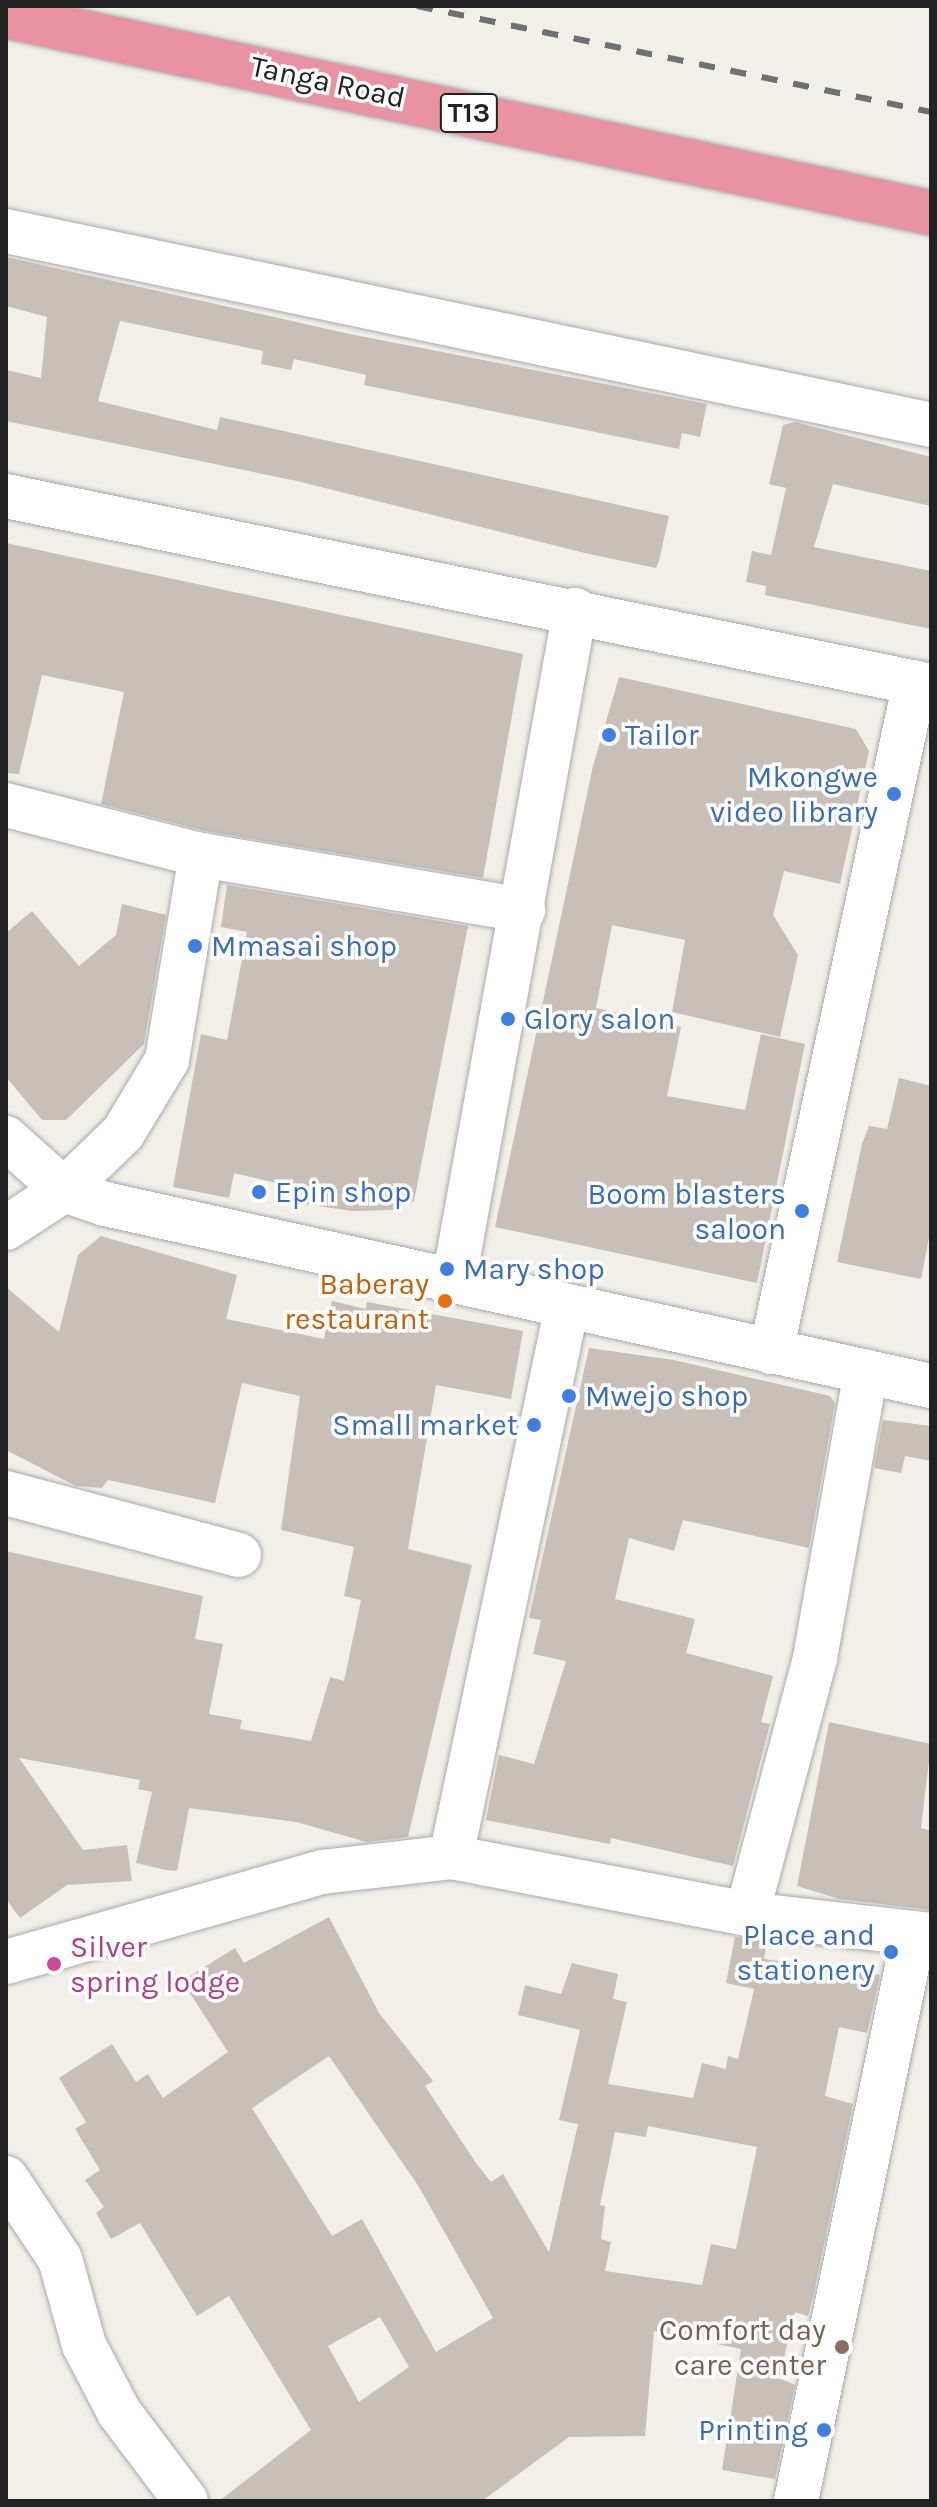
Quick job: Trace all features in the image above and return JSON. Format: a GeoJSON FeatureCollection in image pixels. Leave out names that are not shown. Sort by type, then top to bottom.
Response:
{"type":"FeatureCollection","features":[{"type":"Feature","properties":{"kind":"highway","name":"Tanga Road"},"geometry":{"type":"LineString","coordinates":[[6,16],[931,213]]}},
{"type":"Feature","properties":{"kind":"street"},"geometry":{"type":"LineString","coordinates":[[6,231],[931,425]]}},
{"type":"Feature","properties":{"kind":"street"},"geometry":{"type":"LineString","coordinates":[[6,496],[575,610],[923,684],[771,1352]]}},
{"type":"Feature","properties":{"kind":"street"},"geometry":{"type":"LineString","coordinates":[[454,1280],[575,610]]}},
{"type":"Feature","properties":{"kind":"street"},"geometry":{"type":"LineString","coordinates":[[6,805],[201,855],[523,910]]}},
{"type":"Feature","properties":{"kind":"street"},"geometry":{"type":"LineString","coordinates":[[6,1228],[64,1190],[123,1133],[167,1060],[201,855]]}},
{"type":"Feature","properties":{"kind":"street"},"geometry":{"type":"LineString","coordinates":[[6,1138],[64,1190],[931,1386]]}},
{"type":"Feature","properties":{"kind":"street"},"geometry":{"type":"LineString","coordinates":[[451,1857],[567,1306]]}},
{"type":"Feature","properties":{"kind":"street"},"geometry":{"type":"LineString","coordinates":[[747,1914],[815,1658],[866,1372]]}},
{"type":"Feature","properties":{"kind":"street"},"geometry":{"type":"LineString","coordinates":[[6,1493],[239,1555]]}},
{"type":"Feature","properties":{"kind":"street"},"geometry":{"type":"LineString","coordinates":[[6,1962],[322,1872],[451,1857],[747,1914],[922,1934],[796,2501]]}},
{"type":"Feature","properties":{"kind":"street"},"geometry":{"type":"LineString","coordinates":[[6,2178],[60,2259],[84,2345],[119,2412],[186,2501]]}},
{"type":"Feature","properties":{"kind":"building"},"geometry":{"type":"Polygon","coordinates":[[[6,257],[350,334],[707,404],[700,437],[682,433],[679,449],[364,385],[366,375],[294,359],[291,370],[261,364],[263,351],[120,321],[98,401],[217,430],[220,417],[669,516],[656,568],[297,481],[6,421],[6,370],[41,378],[47,317],[6,306],[6,257]]]}},
{"type":"Feature","properties":{"kind":"building"},"geometry":{"type":"Polygon","coordinates":[[[795,422],[931,457],[931,506],[833,484],[814,547],[931,571],[931,629],[765,595],[766,586],[746,582],[752,551],[771,555],[786,488],[769,484],[783,425],[795,422]]]}},
{"type":"Feature","properties":{"kind":"building"},"geometry":{"type":"Polygon","coordinates":[[[6,543],[523,654],[483,878],[206,831],[101,804],[124,692],[42,675],[19,774],[6,773],[6,543]]]}},
{"type":"Feature","properties":{"kind":"building"},"geometry":{"type":"Polygon","coordinates":[[[619,677],[856,729],[869,751],[840,884],[784,871],[773,915],[798,955],[780,1037],[672,1012],[685,940],[612,925],[596,1008],[681,1027],[667,1096],[745,1110],[761,1034],[805,1044],[757,1283],[495,1227],[593,766],[619,677]]]}},
{"type":"Feature","properties":{"kind":"building"},"geometry":{"type":"Polygon","coordinates":[[[227,885],[468,926],[414,1201],[393,1210],[352,1211],[296,1203],[297,1188],[234,1173],[229,1198],[173,1187],[201,1034],[227,1040],[247,932],[221,927],[227,885]]]}},
{"type":"Feature","properties":{"kind":"building"},"geometry":{"type":"Polygon","coordinates":[[[122,904],[166,915],[144,1044],[66,1120],[42,1120],[6,1077],[6,933],[32,911],[79,966],[116,935],[122,904]]]}},
{"type":"Feature","properties":{"kind":"building"},"geometry":{"type":"Polygon","coordinates":[[[899,1078],[931,1086],[931,1227],[921,1279],[837,1262],[862,1144],[869,1126],[887,1129],[899,1078]]]}},
{"type":"Feature","properties":{"kind":"building"},"geometry":{"type":"Polygon","coordinates":[[[101,1236],[237,1275],[226,1319],[324,1339],[332,1301],[366,1309],[367,1302],[523,1331],[511,1399],[436,1385],[408,1549],[472,1565],[408,1837],[367,1842],[296,1822],[189,1808],[177,1871],[166,1870],[136,1863],[152,1792],[138,1789],[140,1780],[19,1758],[83,1850],[127,1845],[132,1881],[67,1885],[20,1918],[6,1899],[6,1551],[203,1596],[195,1639],[223,1644],[209,1714],[242,1720],[240,1729],[311,1741],[330,1677],[344,1681],[361,1600],[344,1596],[354,1547],[281,1530],[300,1396],[242,1383],[215,1503],[108,1480],[102,1488],[76,1486],[6,1450],[6,1287],[59,1332],[78,1255],[101,1236]]]}},
{"type":"Feature","properties":{"kind":"building"},"geometry":{"type":"Polygon","coordinates":[[[589,1348],[674,1360],[830,1396],[835,1403],[809,1548],[683,1520],[674,1551],[629,1538],[615,1599],[695,1619],[686,1653],[773,1676],[761,1722],[770,1724],[733,1866],[611,1838],[610,1844],[486,1820],[499,1755],[534,1764],[566,1661],[533,1654],[541,1620],[529,1618],[589,1348]]]}},
{"type":"Feature","properties":{"kind":"building"},"geometry":{"type":"Polygon","coordinates":[[[883,1420],[931,1426],[931,1461],[905,1456],[901,1473],[874,1468],[883,1420]]]}},
{"type":"Feature","properties":{"kind":"building"},"geometry":{"type":"Polygon","coordinates":[[[829,1722],[931,1744],[921,1828],[931,1831],[931,1910],[839,1899],[797,1886],[829,1722]]]}},
{"type":"Feature","properties":{"kind":"building"},"geometry":{"type":"Polygon","coordinates":[[[329,1917],[379,2013],[433,2081],[425,2086],[491,2182],[503,2174],[549,2252],[578,2124],[559,2120],[580,2030],[518,2015],[525,1985],[561,1994],[572,1963],[618,1974],[613,1999],[627,2002],[608,2084],[693,2098],[702,2063],[726,2069],[728,2056],[738,2059],[754,1989],[726,1983],[735,1937],[767,1941],[764,1959],[880,1975],[867,2033],[839,2027],[825,2096],[853,2104],[808,2316],[795,2312],[779,2378],[795,2385],[775,2479],[722,2470],[741,2349],[654,2331],[645,2436],[569,2437],[482,2501],[219,2501],[311,2430],[229,2296],[197,2316],[140,2223],[111,2239],[96,2213],[104,2207],[85,2180],[100,2170],[75,2129],[86,2122],[59,2078],[112,2044],[136,2082],[148,2074],[163,2098],[228,2052],[182,1981],[235,1948],[244,1963],[329,1917]],[[329,2056],[252,2108],[332,2236],[362,2219],[436,2352],[493,2318],[419,2187],[329,2056]],[[648,2126],[646,2137],[615,2132],[600,2205],[605,2206],[601,2239],[611,2242],[605,2271],[702,2285],[711,2244],[736,2249],[757,2147],[648,2126]],[[380,2317],[328,2346],[359,2402],[409,2367],[380,2317]]]}},
{"type":"Feature","properties":{"kind":"railway"},"geometry":{"type":"LineString","coordinates":[[417,6],[931,112]]}},
{"type":"Feature","properties":{"kind":"place","name":"Tailor"},"geometry":{"type":"Point","coordinates":[609,735]}},
{"type":"Feature","properties":{"kind":"place","name":"Mkongwe video library"},"geometry":{"type":"Point","coordinates":[894,794]}},
{"type":"Feature","properties":{"kind":"place","name":"Mmasai shop"},"geometry":{"type":"Point","coordinates":[195,946]}},
{"type":"Feature","properties":{"kind":"place","name":"Glory salon"},"geometry":{"type":"Point","coordinates":[508,1019]}},
{"type":"Feature","properties":{"kind":"place","name":"Epin shop"},"geometry":{"type":"Point","coordinates":[259,1192]}},
{"type":"Feature","properties":{"kind":"place","name":"Boom blasters saloon"},"geometry":{"type":"Point","coordinates":[802,1211]}},
{"type":"Feature","properties":{"kind":"place","name":"Mary shop"},"geometry":{"type":"Point","coordinates":[447,1269]}},
{"type":"Feature","properties":{"kind":"place","name":"Baberay restaurant"},"geometry":{"type":"Point","coordinates":[445,1301]}},
{"type":"Feature","properties":{"kind":"place","name":"Mwejo shop"},"geometry":{"type":"Point","coordinates":[569,1396]}},
{"type":"Feature","properties":{"kind":"place","name":"Small market"},"geometry":{"type":"Point","coordinates":[534,1425]}},
{"type":"Feature","properties":{"kind":"place","name":"Place and stationery"},"geometry":{"type":"Point","coordinates":[891,1952]}},
{"type":"Feature","properties":{"kind":"place","name":"Silver spring lodge"},"geometry":{"type":"Point","coordinates":[54,1964]}},
{"type":"Feature","properties":{"kind":"place","name":"Comfort day care center"},"geometry":{"type":"Point","coordinates":[842,2347]}},
{"type":"Feature","properties":{"kind":"place","name":"Printing"},"geometry":{"type":"Point","coordinates":[824,2430]}}]}
